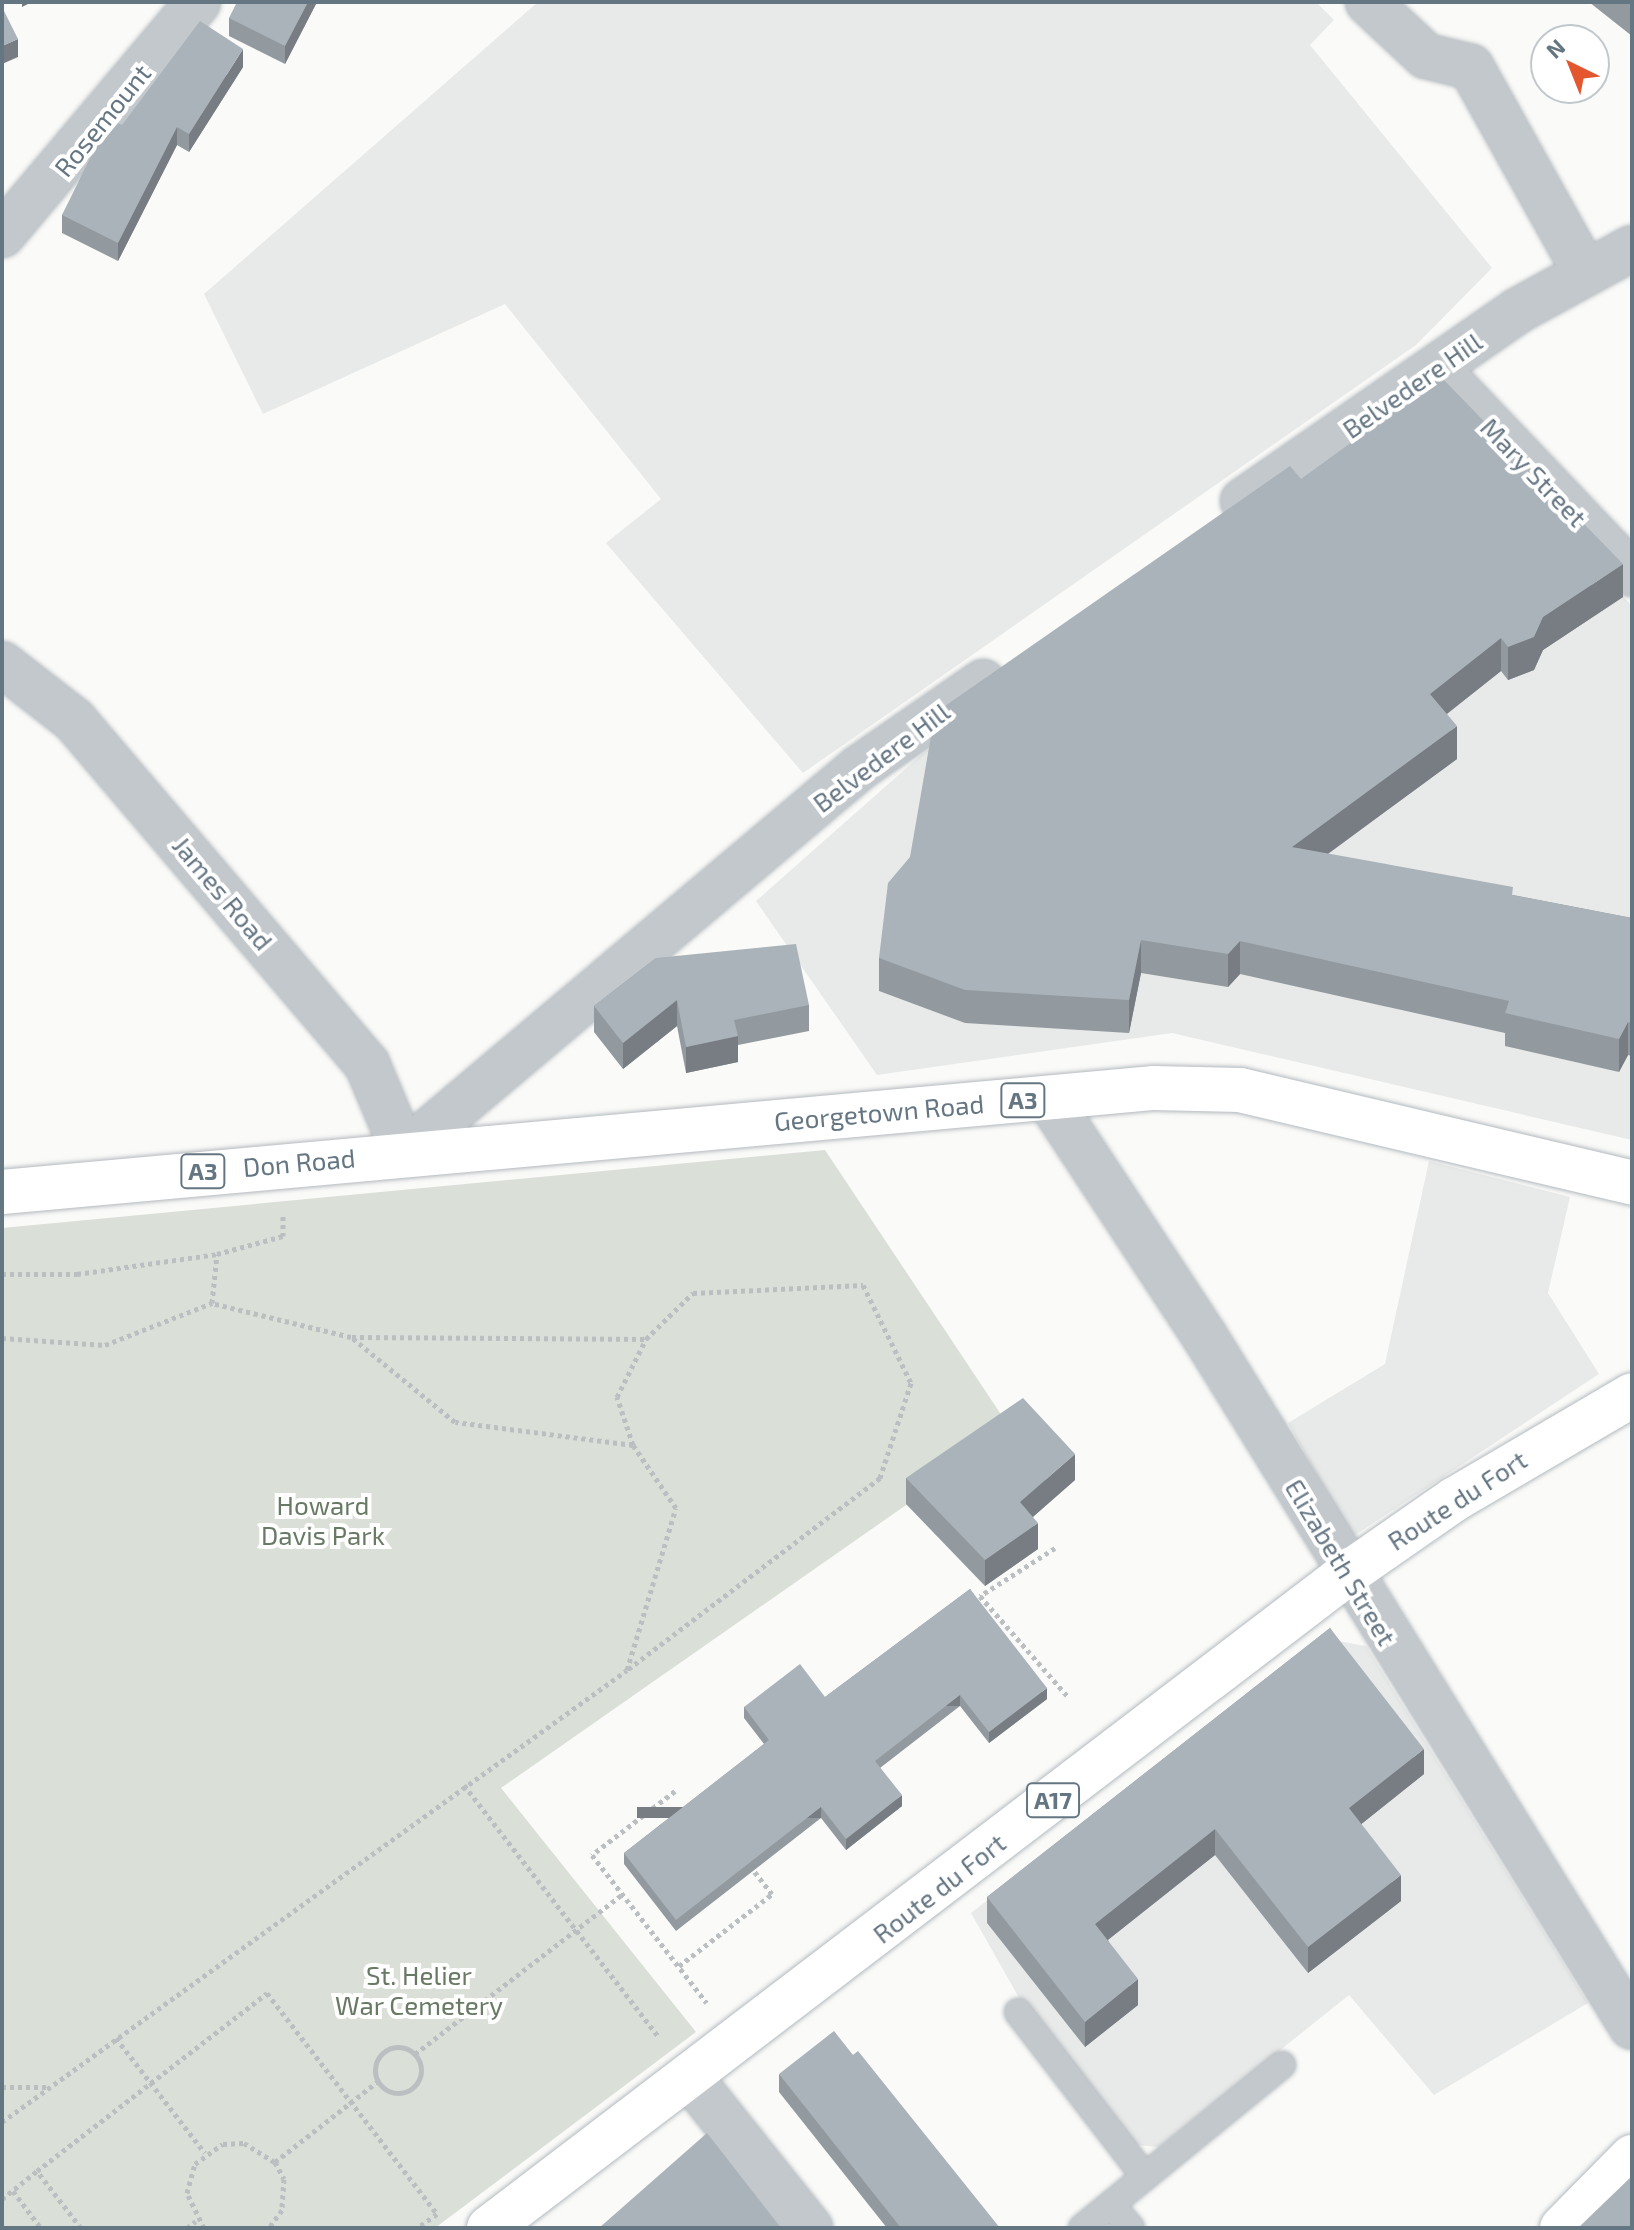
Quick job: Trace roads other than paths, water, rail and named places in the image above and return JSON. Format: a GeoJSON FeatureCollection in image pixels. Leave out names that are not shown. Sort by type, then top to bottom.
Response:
{"type":"FeatureCollection","features":[{"type":"Feature","properties":{"kind":"main road","name":"Georgetown Road"},"geometry":{"type":"LineString","coordinates":[[404,1152],[1048,1098],[1240,1090],[1632,1183]]}},
{"type":"Feature","properties":{"kind":"main road","name":"Don Road"},"geometry":{"type":"LineString","coordinates":[[2,1192],[404,1152]]}},
{"type":"Feature","properties":{"kind":"main road","name":"Route du Fort"},"geometry":{"type":"LineString","coordinates":[[489,2228],[691,2079],[1347,1574],[1455,1499],[1632,1395]]}},
{"type":"Feature","properties":{"kind":"main road"},"geometry":{"type":"LineString","coordinates":[[1562,2228],[1632,2157]]}},
{"type":"Feature","properties":{"kind":"street","name":"Rosemount"},"geometry":{"type":"LineString","coordinates":[[2,235],[198,2]]}},
{"type":"Feature","properties":{"kind":"street"},"geometry":{"type":"LineString","coordinates":[[1368,2],[1426,56],[1471,67],[1585,272]]}},
{"type":"Feature","properties":{"kind":"street","name":"Belvedere Hill"},"geometry":{"type":"LineString","coordinates":[[1212,522],[1585,272],[1632,248]]}},
{"type":"Feature","properties":{"kind":"street","name":"Mary Street"},"geometry":{"type":"LineString","coordinates":[[1437,369],[1632,574]]}},
{"type":"Feature","properties":{"kind":"street","name":"Belvedere Hill"},"geometry":{"type":"LineString","coordinates":[[404,1152],[859,768],[1018,657]]}},
{"type":"Feature","properties":{"kind":"street","name":"James Road"},"geometry":{"type":"LineString","coordinates":[[2,664],[74,720],[367,1064],[404,1152]]}},
{"type":"Feature","properties":{"kind":"street","name":"Elizabeth Street"},"geometry":{"type":"LineString","coordinates":[[1048,1098],[1205,1337],[1347,1574],[1632,2027]]}},
{"type":"Feature","properties":{"kind":"street"},"geometry":{"type":"LineString","coordinates":[[691,2079],[810,2228]]}},
{"type":"Feature","properties":{"kind":"lane"},"geometry":{"type":"LineString","coordinates":[[1018,2012],[1145,2177]]}},
{"type":"Feature","properties":{"kind":"lane"},"geometry":{"type":"LineString","coordinates":[[1082,2228],[1282,2065]]}},
{"type":"Feature","properties":{"kind":"lane"},"geometry":{"type":"LineString","coordinates":[[1111,2205],[1131,2228]]}},
{"type":"Feature","properties":{"kind":"park label","name":"Howard Davis Park"},"geometry":{"type":"Point","coordinates":[323,1520]}},
{"type":"Feature","properties":{"kind":"park label","name":"St. Helier War Cemetery"},"geometry":{"type":"Point","coordinates":[419,1990]}}]}
